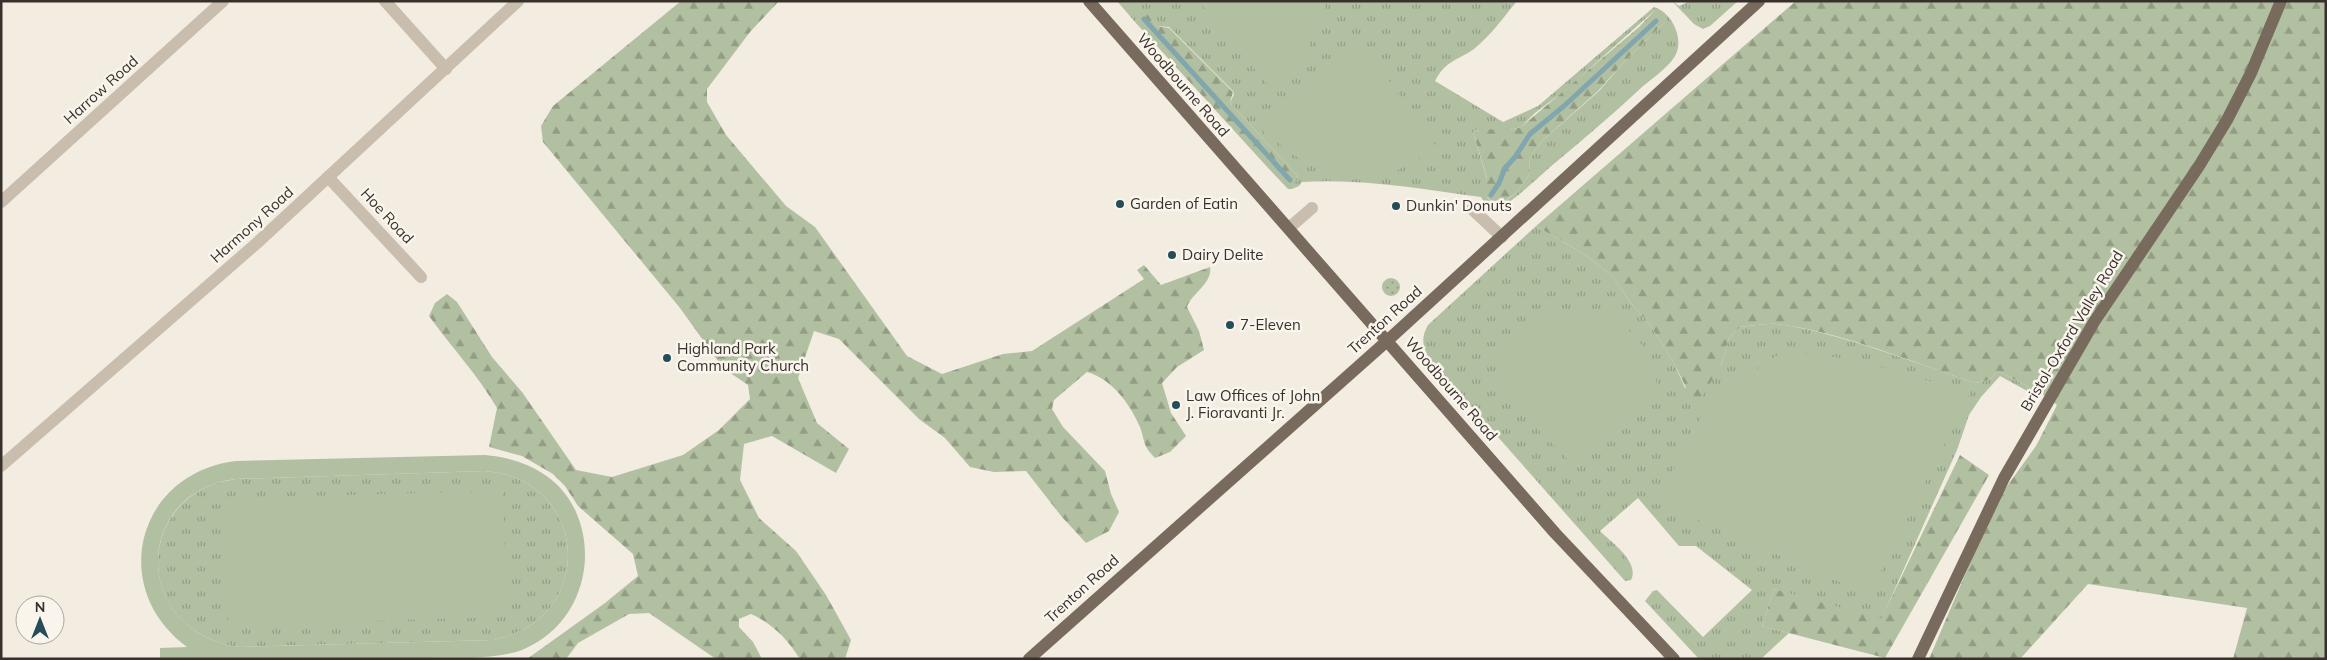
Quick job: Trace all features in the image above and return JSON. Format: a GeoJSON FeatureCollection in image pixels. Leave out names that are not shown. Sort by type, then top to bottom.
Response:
{"type":"FeatureCollection","features":[{"type":"Feature","properties":{"kind":"main road","name":"Woodbourne Road"},"geometry":{"type":"LineString","coordinates":[[1089,1],[1554,533],[1674,659]]}},
{"type":"Feature","properties":{"kind":"main road","name":"Trenton Road"},"geometry":{"type":"LineString","coordinates":[[1029,659],[1387,341],[1759,1]]}},
{"type":"Feature","properties":{"kind":"main road","name":"Bristol-Oxford Valley Road"},"geometry":{"type":"LineString","coordinates":[[1918,659],[2004,478],[2094,322],[2199,166],[2227,120],[2251,73],[2281,1]]}},
{"type":"Feature","properties":{"kind":"street","name":"Harrow Road"},"geometry":{"type":"LineString","coordinates":[[1,202],[222,1]]}},
{"type":"Feature","properties":{"kind":"street"},"geometry":{"type":"LineString","coordinates":[[384,1],[446,69]]}},
{"type":"Feature","properties":{"kind":"street","name":"Harmony Road"},"geometry":{"type":"LineString","coordinates":[[1,466],[157,332],[518,1]]}},
{"type":"Feature","properties":{"kind":"street","name":"Hoe Road"},"geometry":{"type":"LineString","coordinates":[[328,177],[421,277]]}},
{"type":"Feature","properties":{"kind":"street"},"geometry":{"type":"LineString","coordinates":[[1289,228],[1312,208]]}},
{"type":"Feature","properties":{"kind":"street"},"geometry":{"type":"LineString","coordinates":[[1472,210],[1502,237]]}},
{"type":"Feature","properties":{"kind":"green space"},"geometry":{"type":"Polygon","coordinates":[[[681,1],[779,1],[750,32],[707,89],[707,102],[726,135],[786,206],[815,227],[907,356],[942,374],[1003,354],[1032,351],[1144,279],[1137,270],[1144,265],[1161,285],[1210,267],[1208,278],[1187,307],[1199,331],[1204,350],[1177,367],[1162,383],[1171,413],[1186,436],[1170,452],[1155,458],[1146,447],[1140,427],[1125,401],[1112,386],[1096,375],[1087,372],[1054,400],[1052,409],[1063,427],[1105,471],[1111,494],[1119,512],[1109,531],[1086,543],[1062,517],[1026,471],[994,472],[970,467],[945,438],[919,419],[839,339],[814,331],[798,378],[817,423],[849,449],[836,473],[772,436],[744,444],[740,480],[759,518],[796,551],[826,595],[851,640],[845,659],[800,659],[779,633],[766,622],[751,614],[739,619],[739,627],[753,642],[762,659],[716,659],[649,613],[629,614],[578,643],[566,659],[527,659],[605,603],[638,576],[633,554],[578,506],[565,486],[553,474],[522,456],[489,447],[497,408],[473,373],[429,316],[435,303],[447,294],[457,302],[492,357],[522,392],[576,470],[612,477],[683,455],[719,430],[750,399],[748,385],[723,368],[680,308],[543,142],[541,126],[553,106],[681,1]]]}},
{"type":"Feature","properties":{"kind":"green space"},"geometry":{"type":"Polygon","coordinates":[[[1117,1],[1517,1],[1480,44],[1443,69],[1435,81],[1503,122],[1538,106],[1654,7],[1666,14],[1671,20],[1677,33],[1678,47],[1673,59],[1665,68],[1510,202],[1496,211],[1485,204],[1481,197],[1391,185],[1324,181],[1302,182],[1299,186],[1292,189],[1298,179],[1297,175],[1230,103],[1234,94],[1233,91],[1169,27],[1157,26],[1146,13],[1135,22],[1117,1]],[[1654,11],[1568,88],[1535,113],[1521,127],[1505,131],[1477,130],[1473,132],[1487,179],[1487,197],[1492,204],[1503,203],[1517,192],[1529,175],[1530,157],[1543,140],[1599,91],[1625,61],[1665,22],[1654,11]]]}},
{"type":"Feature","properties":{"kind":"green space"},"geometry":{"type":"Polygon","coordinates":[[[1198,1],[1326,1],[1326,4],[1307,51],[1273,91],[1198,1]]]}},
{"type":"Feature","properties":{"kind":"green space"},"geometry":{"type":"Polygon","coordinates":[[[1672,1],[1679,6],[1690,1],[1738,1],[1710,26],[1703,29],[1694,24],[1672,1]]]}},
{"type":"Feature","properties":{"kind":"green space"},"geometry":{"type":"Polygon","coordinates":[[[1796,1],[2326,1],[2326,659],[2233,659],[2247,608],[2088,584],[2020,659],[1929,659],[1997,500],[2036,446],[2057,405],[2041,393],[1998,371],[1989,380],[1975,383],[1853,341],[1803,328],[1778,324],[1740,327],[1729,338],[1721,365],[1701,399],[1692,400],[1674,363],[1650,325],[1631,303],[1613,277],[1587,256],[1536,226],[1796,1]]]}},
{"type":"Feature","properties":{"kind":"green space"},"geometry":{"type":"Polygon","coordinates":[[[1654,11],[1665,18],[1665,22],[1625,61],[1598,91],[1543,140],[1530,157],[1529,175],[1517,192],[1502,203],[1493,203],[1487,197],[1487,178],[1473,132],[1521,127],[1639,27],[1654,11]]]}},
{"type":"Feature","properties":{"kind":"green space"},"geometry":{"type":"Polygon","coordinates":[[[1146,12],[1157,26],[1169,28],[1233,92],[1230,103],[1297,175],[1298,179],[1292,189],[1288,189],[1269,169],[1135,22],[1146,12]]]}},
{"type":"Feature","properties":{"kind":"green space"},"geometry":{"type":"Polygon","coordinates":[[[1361,42],[1437,148],[1396,171],[1351,176],[1308,165],[1262,131],[1361,42]]]}},
{"type":"Feature","properties":{"kind":"green space"},"geometry":{"type":"Polygon","coordinates":[[[1536,226],[1587,256],[1613,277],[1631,303],[1650,325],[1674,363],[1685,388],[1721,365],[1729,338],[1740,327],[1778,324],[1828,334],[1878,349],[1975,383],[1989,380],[1998,371],[2041,393],[2038,397],[2000,376],[1981,397],[1969,415],[1957,450],[1881,620],[1774,589],[1762,626],[1789,633],[1761,659],[1699,659],[1645,601],[1653,591],[1657,590],[1703,637],[1752,590],[1696,546],[1679,546],[1638,498],[1600,531],[1623,553],[1632,566],[1631,580],[1625,581],[1431,361],[1426,352],[1423,339],[1428,325],[1536,226]]]}},
{"type":"Feature","properties":{"kind":"green space"},"geometry":{"type":"Polygon","coordinates":[[[1387,278],[1395,278],[1400,283],[1398,294],[1387,296],[1382,291],[1382,283],[1387,278]]]}},
{"type":"Feature","properties":{"kind":"green space"},"geometry":{"type":"Polygon","coordinates":[[[1546,311],[1613,313],[1650,354],[1658,388],[1574,466],[1497,387],[1501,351],[1546,311]]]}},
{"type":"Feature","properties":{"kind":"green space"},"geometry":{"type":"Polygon","coordinates":[[[1782,352],[1853,359],[1970,393],[1869,595],[1657,502],[1709,402],[1782,352]]]}},
{"type":"Feature","properties":{"kind":"green space"},"geometry":{"type":"Polygon","coordinates":[[[485,455],[513,460],[550,478],[569,499],[576,512],[583,532],[585,552],[584,573],[578,592],[569,610],[557,626],[541,640],[522,650],[500,655],[361,659],[160,659],[160,648],[187,647],[162,623],[147,595],[141,565],[144,536],[156,510],[175,487],[202,470],[236,461],[485,455]],[[484,471],[236,479],[202,489],[178,508],[163,533],[158,562],[163,590],[178,616],[203,636],[239,647],[492,640],[526,628],[551,607],[564,580],[568,551],[562,523],[545,498],[519,480],[484,471]]]}},
{"type":"Feature","properties":{"kind":"green space"},"geometry":{"type":"Polygon","coordinates":[[[1960,455],[1989,475],[1885,658],[1762,626],[1774,589],[1881,619],[1960,455]]]}},
{"type":"Feature","properties":{"kind":"green space"},"geometry":{"type":"Polygon","coordinates":[[[484,471],[519,480],[545,498],[562,523],[568,551],[564,580],[551,607],[526,628],[492,640],[239,647],[203,636],[178,616],[163,590],[158,562],[163,534],[178,508],[202,489],[236,479],[484,471]]]}},
{"type":"Feature","properties":{"kind":"green space"},"geometry":{"type":"Polygon","coordinates":[[[503,491],[507,617],[228,625],[224,498],[503,491]]]}},
{"type":"Feature","properties":{"kind":"waterway"},"geometry":{"type":"LineString","coordinates":[[1144,19],[1290,180]]}},
{"type":"Feature","properties":{"kind":"waterway"},"geometry":{"type":"LineString","coordinates":[[1491,195],[1499,183],[1505,168],[1515,157],[1530,134],[1564,106],[1656,21]]}},
{"type":"Feature","properties":{"kind":"place","name":"Garden of Eatin"},"geometry":{"type":"Point","coordinates":[1120,204]}},
{"type":"Feature","properties":{"kind":"place","name":"Dunkin' Donuts"},"geometry":{"type":"Point","coordinates":[1396,206]}},
{"type":"Feature","properties":{"kind":"place","name":"Dairy Delite"},"geometry":{"type":"Point","coordinates":[1172,255]}},
{"type":"Feature","properties":{"kind":"place","name":"7-Eleven"},"geometry":{"type":"Point","coordinates":[1230,325]}},
{"type":"Feature","properties":{"kind":"place","name":"Highland Park Community Church"},"geometry":{"type":"Point","coordinates":[667,358]}},
{"type":"Feature","properties":{"kind":"place","name":"Law Offices of John J. Fioravanti Jr."},"geometry":{"type":"Point","coordinates":[1176,405]}}]}
